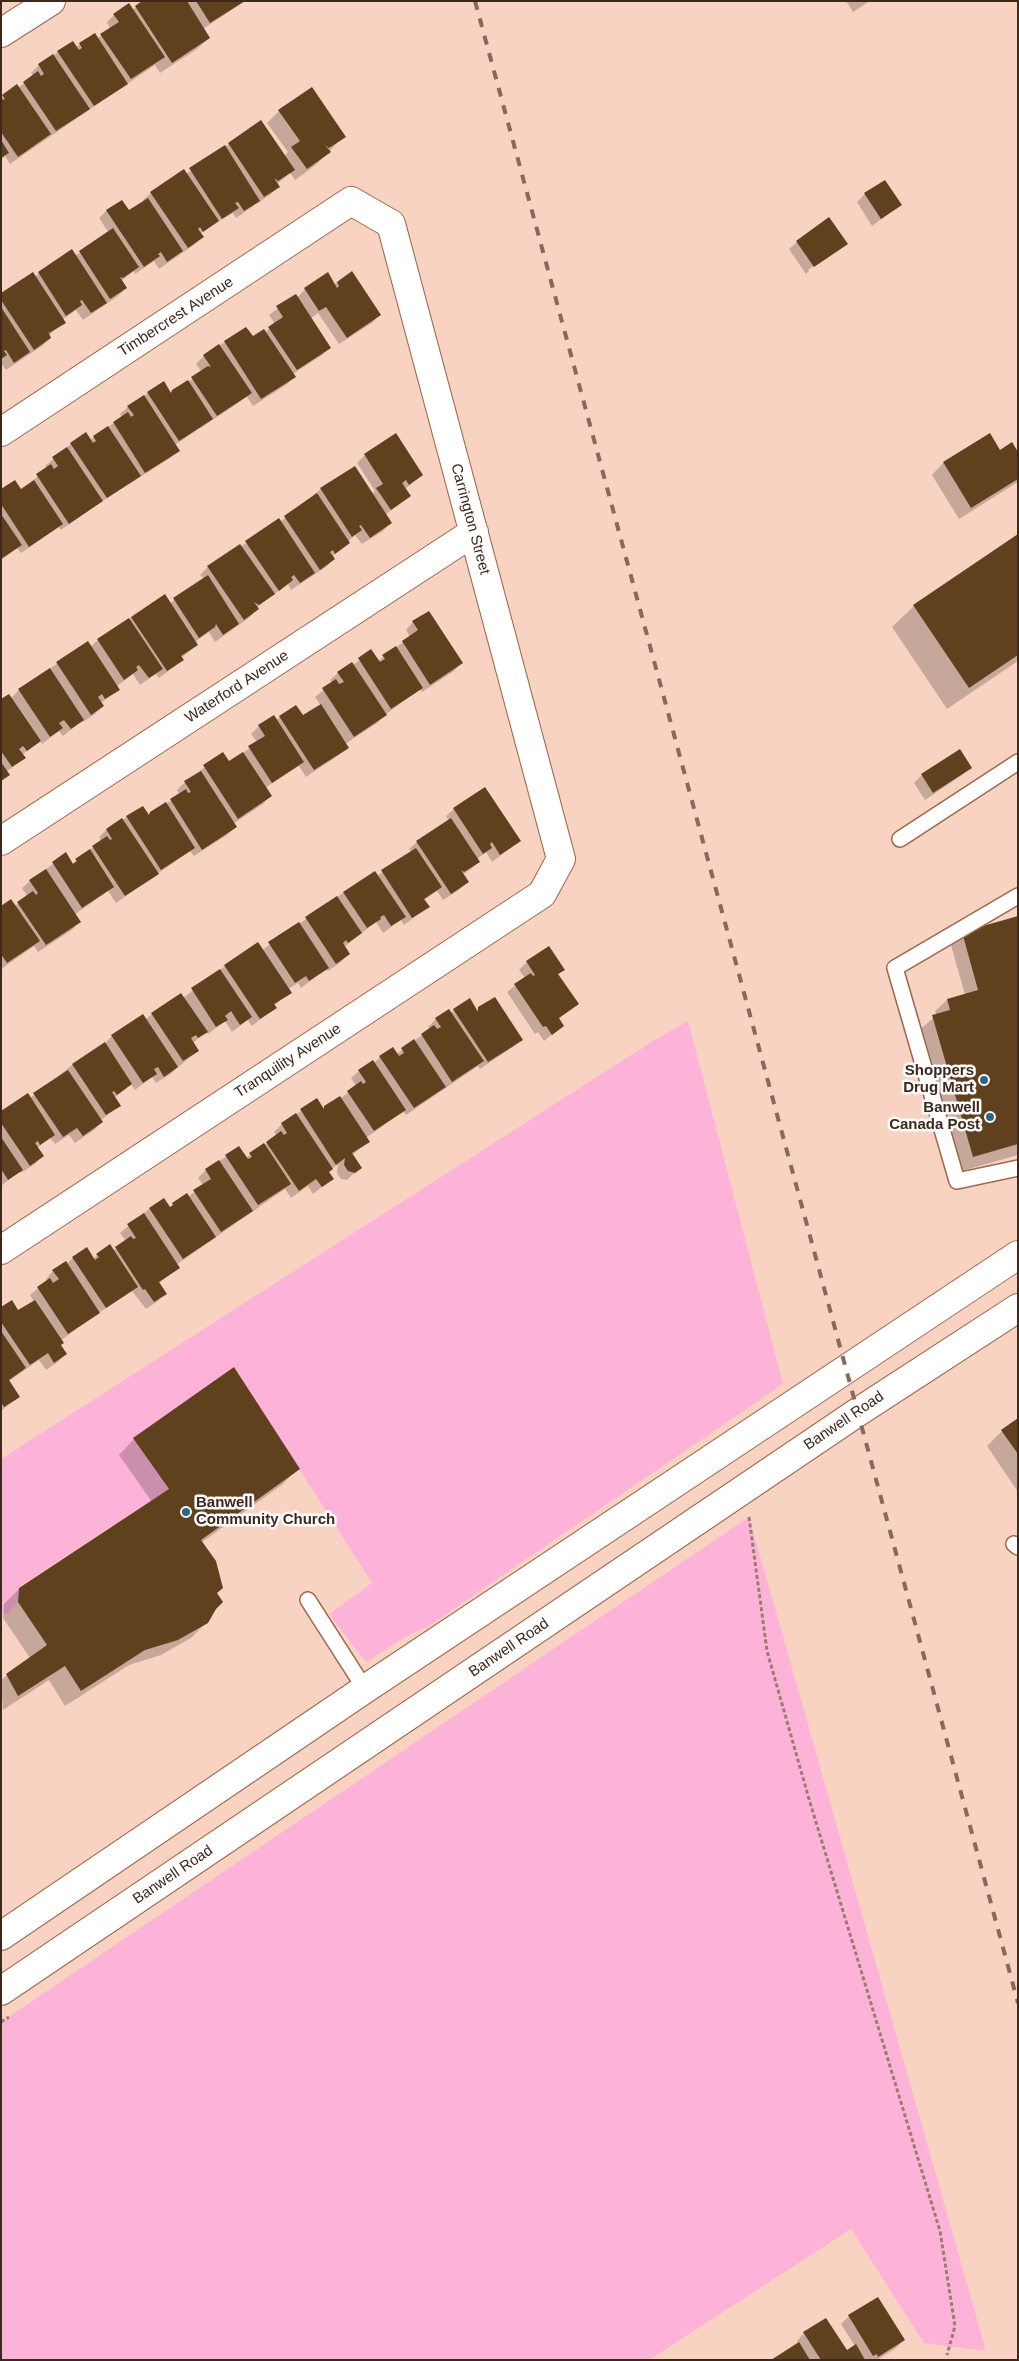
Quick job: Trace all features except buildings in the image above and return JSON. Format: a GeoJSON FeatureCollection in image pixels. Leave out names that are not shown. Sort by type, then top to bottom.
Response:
{"type":"FeatureCollection","features":[{"type":"Feature","properties":{"kind":"street"},"geometry":{"type":"LineString","coordinates":[[1,33],[51,1]]}},
{"type":"Feature","properties":{"kind":"street","name":"Timbercrest Avenue"},"geometry":{"type":"LineString","coordinates":[[1,432],[351,201]]}},
{"type":"Feature","properties":{"kind":"street","name":"Carrington Street"},"geometry":{"type":"LineString","coordinates":[[351,201],[391,224],[561,859]]}},
{"type":"Feature","properties":{"kind":"street","name":"Waterford Avenue"},"geometry":{"type":"LineString","coordinates":[[1,841],[474,532]]}},
{"type":"Feature","properties":{"kind":"street","name":"Tranquility Avenue"},"geometry":{"type":"LineString","coordinates":[[1,1250],[542,894],[561,859]]}},
{"type":"Feature","properties":{"kind":"street"},"geometry":{"type":"LineString","coordinates":[[1,1936],[365,1689],[1018,1255]]}},
{"type":"Feature","properties":{"kind":"street","name":"Banwell Road"},"geometry":{"type":"LineString","coordinates":[[1,1991],[858,1412],[1018,1308]]}},
{"type":"Feature","properties":{"kind":"lane"},"geometry":{"type":"LineString","coordinates":[[900,839],[1018,762]]}},
{"type":"Feature","properties":{"kind":"lane"},"geometry":{"type":"LineString","coordinates":[[1018,896],[895,968],[957,1181],[1018,1168]]}},
{"type":"Feature","properties":{"kind":"lane"},"geometry":{"type":"LineString","coordinates":[[308,1600],[365,1689]]}},
{"type":"Feature","properties":{"kind":"path"},"geometry":{"type":"LineString","coordinates":[[749,1517],[767,1651],[812,1809],[940,2231],[955,2326],[947,2355]]}},
{"type":"Feature","properties":{"kind":"shaded area"},"geometry":{"type":"Polygon","coordinates":[[[688,1021],[783,1384],[427,1627],[409,1635],[366,1662],[329,1614],[372,1583],[234,1367],[134,1438],[169,1489],[19,1587],[18,1602],[7,1615],[1,1611],[1,1459],[653,1041],[688,1021]]]}},
{"type":"Feature","properties":{"kind":"shaded area"},"geometry":{"type":"Polygon","coordinates":[[[749,1517],[986,2351],[924,2343],[851,2229],[649,2360],[1,2360],[1,2022],[749,1517]]]}},
{"type":"Feature","properties":{"kind":"railway"},"geometry":{"type":"LineString","coordinates":[[475,1],[1018,2003]]}},
{"type":"Feature","properties":{"kind":"place","name":"Shoppers Drug Mart"},"geometry":{"type":"Point","coordinates":[984,1080]}},
{"type":"Feature","properties":{"kind":"place","name":"Banwell Canada Post"},"geometry":{"type":"Point","coordinates":[990,1117]}},
{"type":"Feature","properties":{"kind":"place","name":"Banwell Community Church"},"geometry":{"type":"Point","coordinates":[186,1512]}}]}
